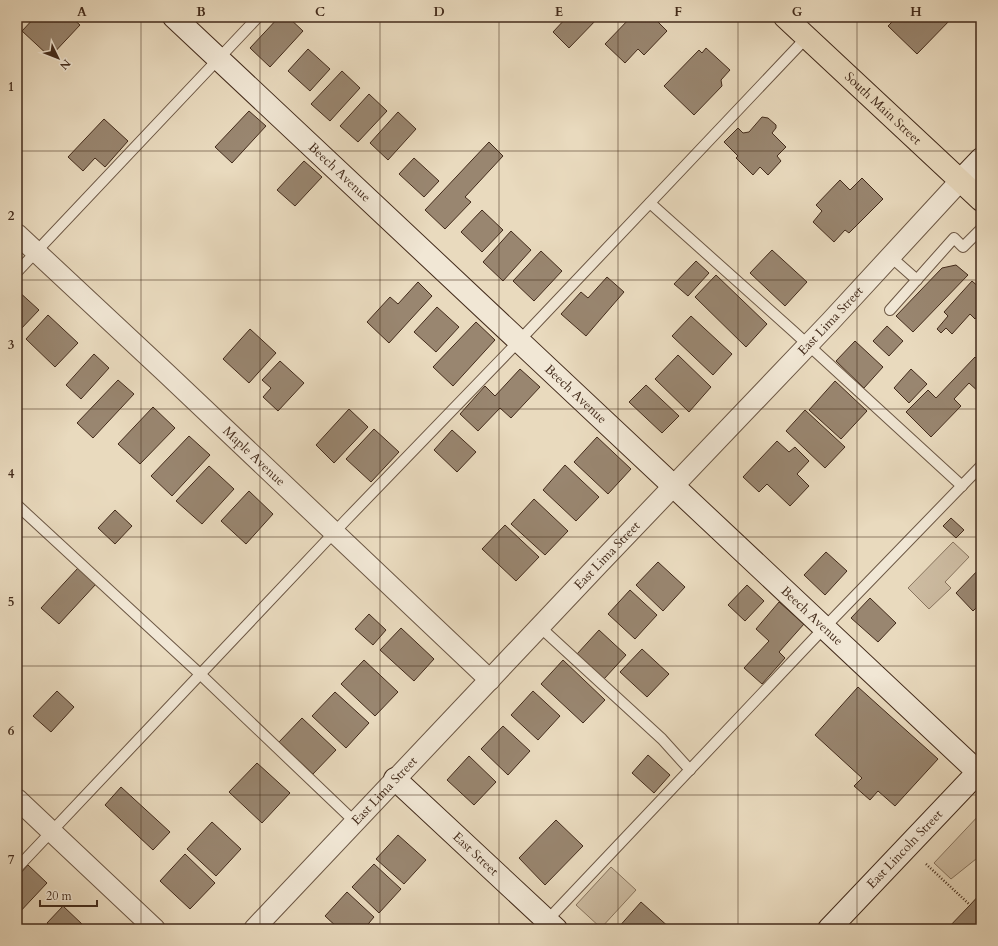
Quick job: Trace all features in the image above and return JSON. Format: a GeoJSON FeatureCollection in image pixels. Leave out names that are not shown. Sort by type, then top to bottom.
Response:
{"type":"FeatureCollection","features":[{"type":"Feature","properties":{"kind":"main road","name":"South Main Street"},"geometry":{"type":"LineString","coordinates":[[786,17],[981,200]]}},
{"type":"Feature","properties":{"kind":"street","name":"Beech Avenue"},"geometry":{"type":"LineString","coordinates":[[174,17],[824,628],[979,770]]}},
{"type":"Feature","properties":{"kind":"street"},"geometry":{"type":"LineString","coordinates":[[960,181],[981,159]]}},
{"type":"Feature","properties":{"kind":"street","name":"East Lima Street"},"geometry":{"type":"LineString","coordinates":[[254,929],[808,345],[960,181]]}},
{"type":"Feature","properties":{"kind":"street","name":"Maple Avenue"},"geometry":{"type":"LineString","coordinates":[[17,234],[490,680]]}},
{"type":"Feature","properties":{"kind":"street","name":"East Lincoln Street"},"geometry":{"type":"LineString","coordinates":[[828,929],[979,770]]}},
{"type":"Feature","properties":{"kind":"street","name":"East Street"},"geometry":{"type":"LineString","coordinates":[[395,779],[548,926]]}},
{"type":"Feature","properties":{"kind":"street"},"geometry":{"type":"LineString","coordinates":[[17,799],[155,929]]}},
{"type":"Feature","properties":{"kind":"lane"},"geometry":{"type":"LineString","coordinates":[[17,272],[258,17]]}},
{"type":"Feature","properties":{"kind":"lane"},"geometry":{"type":"LineString","coordinates":[[17,868],[807,37]]}},
{"type":"Feature","properties":{"kind":"lane"},"geometry":{"type":"LineString","coordinates":[[650,203],[793,331],[962,486]]}},
{"type":"Feature","properties":{"kind":"lane"},"geometry":{"type":"LineString","coordinates":[[890,310],[954,238],[964,247],[981,229]]}},
{"type":"Feature","properties":{"kind":"lane"},"geometry":{"type":"LineString","coordinates":[[891,257],[917,280]]}},
{"type":"Feature","properties":{"kind":"lane"},"geometry":{"type":"LineString","coordinates":[[548,926],[690,770],[824,628],[981,466]]}},
{"type":"Feature","properties":{"kind":"lane"},"geometry":{"type":"LineString","coordinates":[[17,505],[200,674],[355,822]]}},
{"type":"Feature","properties":{"kind":"lane"},"geometry":{"type":"LineString","coordinates":[[540,626],[662,739],[690,770]]}},
{"type":"Feature","properties":{"kind":"path"},"geometry":{"type":"LineString","coordinates":[[926,864],[970,905]]}},
{"type":"Feature","properties":{"kind":"shaded area"},"geometry":{"type":"Polygon","coordinates":[[[953,542],[969,557],[945,582],[951,588],[929,609],[908,588],[953,542]]]}},
{"type":"Feature","properties":{"kind":"shaded area"},"geometry":{"type":"Polygon","coordinates":[[[981,813],[981,855],[951,879],[934,863],[981,813]]]}},
{"type":"Feature","properties":{"kind":"shaded area"},"geometry":{"type":"Polygon","coordinates":[[[611,867],[636,890],[601,928],[576,905],[611,867]]]}},
{"type":"Feature","properties":{"kind":"building"},"geometry":{"type":"Polygon","coordinates":[[[35,17],[71,17],[80,25],[50,57],[22,31],[35,17]]]}},
{"type":"Feature","properties":{"kind":"building"},"geometry":{"type":"Polygon","coordinates":[[[279,17],[288,17],[303,31],[270,67],[250,48],[279,17]]]}},
{"type":"Feature","properties":{"kind":"building"},"geometry":{"type":"Polygon","coordinates":[[[567,17],[599,17],[569,48],[553,32],[567,17]]]}},
{"type":"Feature","properties":{"kind":"building"},"geometry":{"type":"Polygon","coordinates":[[[631,17],[663,17],[658,22],[667,31],[644,55],[638,49],[625,63],[605,44],[631,17]]]}},
{"type":"Feature","properties":{"kind":"building"},"geometry":{"type":"Polygon","coordinates":[[[897,17],[953,17],[917,54],[888,26],[897,17]]]}},
{"type":"Feature","properties":{"kind":"building"},"geometry":{"type":"Polygon","coordinates":[[[706,48],[730,70],[721,80],[722,86],[694,115],[664,86],[699,50],[702,53],[706,48]]]}},
{"type":"Feature","properties":{"kind":"building"},"geometry":{"type":"Polygon","coordinates":[[[308,49],[330,69],[310,91],[288,71],[308,49]]]}},
{"type":"Feature","properties":{"kind":"building"},"geometry":{"type":"Polygon","coordinates":[[[342,71],[360,88],[330,121],[311,104],[342,71]]]}},
{"type":"Feature","properties":{"kind":"building"},"geometry":{"type":"Polygon","coordinates":[[[369,94],[387,111],[358,142],[340,126],[369,94]]]}},
{"type":"Feature","properties":{"kind":"building"},"geometry":{"type":"Polygon","coordinates":[[[249,111],[266,126],[232,163],[215,147],[249,111]]]}},
{"type":"Feature","properties":{"kind":"building"},"geometry":{"type":"Polygon","coordinates":[[[398,112],[416,129],[388,160],[370,143],[398,112]]]}},
{"type":"Feature","properties":{"kind":"building"},"geometry":{"type":"Polygon","coordinates":[[[762,117],[768,118],[776,125],[776,128],[772,133],[786,147],[777,156],[781,161],[768,175],[760,167],[753,175],[736,158],[738,156],[724,142],[738,128],[743,133],[749,132],[762,117]]]}},
{"type":"Feature","properties":{"kind":"building"},"geometry":{"type":"Polygon","coordinates":[[[104,119],[128,141],[105,167],[95,158],[83,171],[68,157],[104,119]]]}},
{"type":"Feature","properties":{"kind":"building"},"geometry":{"type":"Polygon","coordinates":[[[489,142],[503,156],[465,197],[471,202],[445,229],[425,210],[489,142]]]}},
{"type":"Feature","properties":{"kind":"building"},"geometry":{"type":"Polygon","coordinates":[[[414,158],[439,181],[424,197],[399,174],[414,158]]]}},
{"type":"Feature","properties":{"kind":"building"},"geometry":{"type":"Polygon","coordinates":[[[304,161],[322,177],[295,206],[277,190],[304,161]]]}},
{"type":"Feature","properties":{"kind":"building"},"geometry":{"type":"Polygon","coordinates":[[[862,178],[883,199],[849,233],[845,230],[834,242],[813,222],[822,211],[816,205],[840,180],[850,190],[862,178]]]}},
{"type":"Feature","properties":{"kind":"building"},"geometry":{"type":"Polygon","coordinates":[[[482,210],[503,230],[482,252],[461,232],[482,210]]]}},
{"type":"Feature","properties":{"kind":"building"},"geometry":{"type":"Polygon","coordinates":[[[511,231],[531,250],[503,281],[483,262],[511,231]]]}},
{"type":"Feature","properties":{"kind":"building"},"geometry":{"type":"Polygon","coordinates":[[[772,250],[807,282],[785,306],[750,273],[772,250]]]}},
{"type":"Feature","properties":{"kind":"building"},"geometry":{"type":"Polygon","coordinates":[[[541,251],[562,271],[534,301],[513,281],[541,251]]]}},
{"type":"Feature","properties":{"kind":"building"},"geometry":{"type":"Polygon","coordinates":[[[696,261],[709,273],[688,296],[674,284],[696,261]]]}},
{"type":"Feature","properties":{"kind":"building"},"geometry":{"type":"Polygon","coordinates":[[[956,265],[968,275],[913,332],[896,316],[942,268],[956,265]]]}},
{"type":"Feature","properties":{"kind":"building"},"geometry":{"type":"Polygon","coordinates":[[[716,275],[767,324],[746,347],[695,297],[716,275]]]}},
{"type":"Feature","properties":{"kind":"building"},"geometry":{"type":"Polygon","coordinates":[[[607,277],[624,292],[586,336],[561,314],[581,292],[588,298],[607,277]]]}},
{"type":"Feature","properties":{"kind":"building"},"geometry":{"type":"Polygon","coordinates":[[[972,281],[981,289],[981,312],[975,319],[970,314],[952,334],[946,328],[941,333],[937,329],[948,316],[944,312],[972,281]]]}},
{"type":"Feature","properties":{"kind":"building"},"geometry":{"type":"Polygon","coordinates":[[[418,282],[432,296],[389,343],[367,322],[390,297],[398,304],[418,282]]]}},
{"type":"Feature","properties":{"kind":"building"},"geometry":{"type":"Polygon","coordinates":[[[17,290],[39,310],[19,331],[17,329],[17,290]]]}},
{"type":"Feature","properties":{"kind":"building"},"geometry":{"type":"Polygon","coordinates":[[[437,307],[459,327],[436,352],[414,332],[437,307]]]}},
{"type":"Feature","properties":{"kind":"building"},"geometry":{"type":"Polygon","coordinates":[[[48,315],[78,343],[55,367],[26,339],[48,315]]]}},
{"type":"Feature","properties":{"kind":"building"},"geometry":{"type":"Polygon","coordinates":[[[691,316],[732,354],[713,375],[672,336],[691,316]]]}},
{"type":"Feature","properties":{"kind":"building"},"geometry":{"type":"Polygon","coordinates":[[[476,322],[495,340],[453,386],[433,367],[476,322]]]}},
{"type":"Feature","properties":{"kind":"building"},"geometry":{"type":"Polygon","coordinates":[[[887,326],[903,341],[889,356],[873,341],[887,326]]]}},
{"type":"Feature","properties":{"kind":"building"},"geometry":{"type":"Polygon","coordinates":[[[250,329],[276,353],[249,383],[223,359],[250,329]]]}},
{"type":"Feature","properties":{"kind":"building"},"geometry":{"type":"Polygon","coordinates":[[[855,341],[883,367],[864,388],[836,361],[855,341]]]}},
{"type":"Feature","properties":{"kind":"building"},"geometry":{"type":"Polygon","coordinates":[[[94,354],[109,368],[81,399],[66,385],[94,354]]]}},
{"type":"Feature","properties":{"kind":"building"},"geometry":{"type":"Polygon","coordinates":[[[678,355],[711,387],[689,412],[655,379],[678,355]]]}},
{"type":"Feature","properties":{"kind":"building"},"geometry":{"type":"Polygon","coordinates":[[[975,357],[981,363],[981,394],[969,383],[954,399],[961,406],[931,437],[906,412],[928,390],[936,398],[975,357]]]}},
{"type":"Feature","properties":{"kind":"building"},"geometry":{"type":"Polygon","coordinates":[[[280,361],[304,383],[278,411],[263,397],[271,388],[262,380],[280,361]]]}},
{"type":"Feature","properties":{"kind":"building"},"geometry":{"type":"Polygon","coordinates":[[[520,369],[540,387],[511,418],[500,408],[478,431],[460,414],[485,386],[495,396],[520,369]]]}},
{"type":"Feature","properties":{"kind":"building"},"geometry":{"type":"Polygon","coordinates":[[[911,369],[927,384],[909,403],[894,388],[911,369]]]}},
{"type":"Feature","properties":{"kind":"building"},"geometry":{"type":"Polygon","coordinates":[[[118,380],[134,394],[93,438],[77,423],[118,380]]]}},
{"type":"Feature","properties":{"kind":"building"},"geometry":{"type":"Polygon","coordinates":[[[835,381],[867,411],[841,439],[809,410],[835,381]]]}},
{"type":"Feature","properties":{"kind":"building"},"geometry":{"type":"Polygon","coordinates":[[[646,385],[679,416],[662,433],[629,402],[646,385]]]}},
{"type":"Feature","properties":{"kind":"building"},"geometry":{"type":"Polygon","coordinates":[[[153,407],[175,428],[140,464],[118,444],[153,407]]]}},
{"type":"Feature","properties":{"kind":"building"},"geometry":{"type":"Polygon","coordinates":[[[349,409],[368,427],[334,463],[316,445],[349,409]]]}},
{"type":"Feature","properties":{"kind":"building"},"geometry":{"type":"Polygon","coordinates":[[[805,410],[845,447],[825,468],[786,431],[805,410]]]}},
{"type":"Feature","properties":{"kind":"building"},"geometry":{"type":"Polygon","coordinates":[[[374,429],[399,452],[371,482],[346,459],[374,429]]]}},
{"type":"Feature","properties":{"kind":"building"},"geometry":{"type":"Polygon","coordinates":[[[452,430],[476,452],[457,472],[434,450],[452,430]]]}},
{"type":"Feature","properties":{"kind":"building"},"geometry":{"type":"Polygon","coordinates":[[[189,436],[210,455],[172,496],[151,476],[189,436]]]}},
{"type":"Feature","properties":{"kind":"building"},"geometry":{"type":"Polygon","coordinates":[[[597,437],[631,469],[608,494],[574,462],[597,437]]]}},
{"type":"Feature","properties":{"kind":"building"},"geometry":{"type":"Polygon","coordinates":[[[777,441],[789,452],[795,447],[809,461],[797,474],[809,486],[790,506],[767,484],[759,492],[743,477],[777,441]]]}},
{"type":"Feature","properties":{"kind":"building"},"geometry":{"type":"Polygon","coordinates":[[[565,465],[599,497],[576,521],[543,490],[565,465]]]}},
{"type":"Feature","properties":{"kind":"building"},"geometry":{"type":"Polygon","coordinates":[[[209,466],[234,489],[202,524],[176,501],[209,466]]]}},
{"type":"Feature","properties":{"kind":"building"},"geometry":{"type":"Polygon","coordinates":[[[249,491],[273,514],[246,544],[221,521],[249,491]]]}},
{"type":"Feature","properties":{"kind":"building"},"geometry":{"type":"Polygon","coordinates":[[[534,499],[568,531],[545,555],[511,524],[534,499]]]}},
{"type":"Feature","properties":{"kind":"building"},"geometry":{"type":"Polygon","coordinates":[[[115,510],[132,526],[115,544],[98,528],[115,510]]]}},
{"type":"Feature","properties":{"kind":"building"},"geometry":{"type":"Polygon","coordinates":[[[951,518],[964,530],[956,538],[943,526],[951,518]]]}},
{"type":"Feature","properties":{"kind":"building"},"geometry":{"type":"Polygon","coordinates":[[[505,525],[539,557],[516,581],[482,549],[505,525]]]}},
{"type":"Feature","properties":{"kind":"building"},"geometry":{"type":"Polygon","coordinates":[[[826,552],[847,571],[825,595],[804,575],[826,552]]]}},
{"type":"Feature","properties":{"kind":"building"},"geometry":{"type":"Polygon","coordinates":[[[658,562],[685,587],[663,611],[636,585],[658,562]]]}},
{"type":"Feature","properties":{"kind":"building"},"geometry":{"type":"Polygon","coordinates":[[[981,567],[981,603],[973,611],[956,593],[981,567]]]}},
{"type":"Feature","properties":{"kind":"building"},"geometry":{"type":"Polygon","coordinates":[[[78,568],[96,584],[59,624],[41,608],[78,568]]]}},
{"type":"Feature","properties":{"kind":"building"},"geometry":{"type":"Polygon","coordinates":[[[747,585],[764,601],[745,621],[728,605],[747,585]]]}},
{"type":"Feature","properties":{"kind":"building"},"geometry":{"type":"Polygon","coordinates":[[[630,590],[657,615],[635,639],[608,614],[630,590]]]}},
{"type":"Feature","properties":{"kind":"building"},"geometry":{"type":"Polygon","coordinates":[[[870,598],[896,623],[878,642],[851,618],[870,598]]]}},
{"type":"Feature","properties":{"kind":"building"},"geometry":{"type":"Polygon","coordinates":[[[779,602],[804,624],[779,652],[785,658],[762,684],[744,668],[769,641],[756,629],[779,602]]]}},
{"type":"Feature","properties":{"kind":"building"},"geometry":{"type":"Polygon","coordinates":[[[369,614],[386,630],[373,645],[355,629],[369,614]]]}},
{"type":"Feature","properties":{"kind":"building"},"geometry":{"type":"Polygon","coordinates":[[[401,628],[434,659],[414,681],[380,650],[401,628]]]}},
{"type":"Feature","properties":{"kind":"building"},"geometry":{"type":"Polygon","coordinates":[[[599,630],[626,655],[604,679],[577,654],[599,630]]]}},
{"type":"Feature","properties":{"kind":"building"},"geometry":{"type":"Polygon","coordinates":[[[642,649],[669,674],[647,697],[620,672],[642,649]]]}},
{"type":"Feature","properties":{"kind":"building"},"geometry":{"type":"Polygon","coordinates":[[[364,660],[398,692],[375,716],[341,684],[364,660]]]}},
{"type":"Feature","properties":{"kind":"building"},"geometry":{"type":"Polygon","coordinates":[[[563,660],[605,700],[583,723],[541,684],[563,660]]]}},
{"type":"Feature","properties":{"kind":"building"},"geometry":{"type":"Polygon","coordinates":[[[858,687],[938,759],[895,806],[878,791],[870,800],[854,786],[862,778],[815,735],[858,687]]]}},
{"type":"Feature","properties":{"kind":"building"},"geometry":{"type":"Polygon","coordinates":[[[57,691],[74,707],[51,732],[33,716],[57,691]]]}},
{"type":"Feature","properties":{"kind":"building"},"geometry":{"type":"Polygon","coordinates":[[[533,691],[560,716],[538,740],[511,715],[533,691]]]}},
{"type":"Feature","properties":{"kind":"building"},"geometry":{"type":"Polygon","coordinates":[[[335,692],[369,723],[346,748],[312,716],[335,692]]]}},
{"type":"Feature","properties":{"kind":"building"},"geometry":{"type":"Polygon","coordinates":[[[302,718],[336,750],[313,774],[279,742],[302,718]]]}},
{"type":"Feature","properties":{"kind":"building"},"geometry":{"type":"Polygon","coordinates":[[[503,726],[530,751],[508,775],[481,749],[503,726]]]}},
{"type":"Feature","properties":{"kind":"building"},"geometry":{"type":"Polygon","coordinates":[[[648,755],[670,775],[654,793],[632,773],[648,755]]]}},
{"type":"Feature","properties":{"kind":"building"},"geometry":{"type":"Polygon","coordinates":[[[469,756],[496,782],[474,805],[447,780],[469,756]]]}},
{"type":"Feature","properties":{"kind":"building"},"geometry":{"type":"Polygon","coordinates":[[[257,763],[290,793],[262,823],[229,792],[257,763]]]}},
{"type":"Feature","properties":{"kind":"building"},"geometry":{"type":"Polygon","coordinates":[[[121,787],[170,832],[153,850],[105,805],[121,787]]]}},
{"type":"Feature","properties":{"kind":"building"},"geometry":{"type":"Polygon","coordinates":[[[556,820],[583,846],[545,885],[519,858],[556,820]]]}},
{"type":"Feature","properties":{"kind":"building"},"geometry":{"type":"Polygon","coordinates":[[[212,822],[241,849],[216,876],[187,849],[212,822]]]}},
{"type":"Feature","properties":{"kind":"building"},"geometry":{"type":"Polygon","coordinates":[[[398,835],[426,860],[404,884],[376,859],[398,835]]]}},
{"type":"Feature","properties":{"kind":"building"},"geometry":{"type":"Polygon","coordinates":[[[185,854],[215,883],[190,909],[160,881],[185,854]]]}},
{"type":"Feature","properties":{"kind":"building"},"geometry":{"type":"Polygon","coordinates":[[[374,864],[401,889],[379,913],[352,887],[374,864]]]}},
{"type":"Feature","properties":{"kind":"building"},"geometry":{"type":"Polygon","coordinates":[[[28,865],[47,883],[17,915],[17,877],[28,865]]]}},
{"type":"Feature","properties":{"kind":"building"},"geometry":{"type":"Polygon","coordinates":[[[347,892],[374,917],[364,929],[339,929],[325,916],[347,892]]]}},
{"type":"Feature","properties":{"kind":"building"},"geometry":{"type":"Polygon","coordinates":[[[981,893],[981,929],[947,929],[970,905],[981,893]]]}},
{"type":"Feature","properties":{"kind":"building"},"geometry":{"type":"Polygon","coordinates":[[[641,902],[671,929],[617,929],[641,902]]]}},
{"type":"Feature","properties":{"kind":"building"},"geometry":{"type":"Polygon","coordinates":[[[63,906],[83,925],[79,929],[54,929],[47,923],[63,906]]]}}]}
